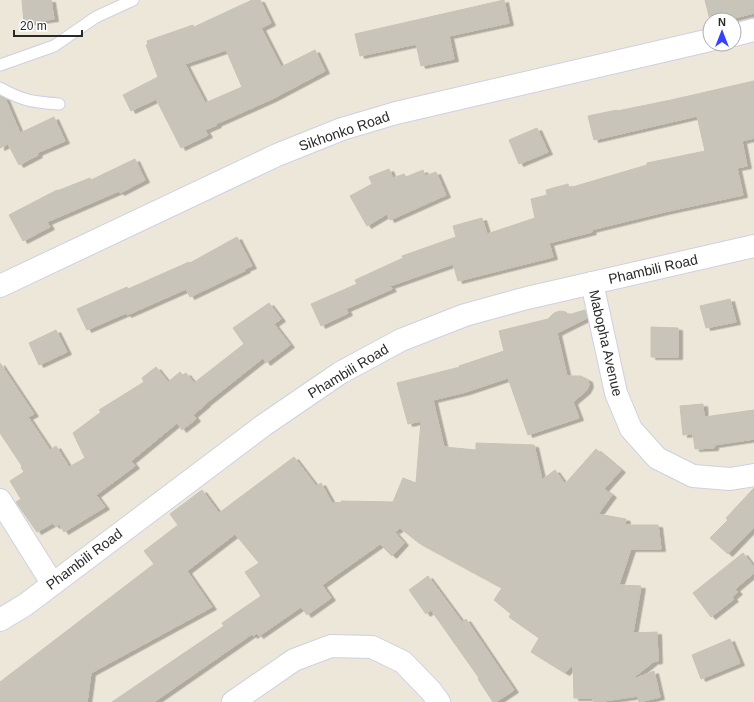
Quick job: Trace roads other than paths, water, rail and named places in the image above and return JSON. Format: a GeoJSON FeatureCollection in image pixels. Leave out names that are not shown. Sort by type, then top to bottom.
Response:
{"type":"FeatureCollection","features":[{"type":"Feature","properties":{"kind":"street"},"geometry":{"type":"LineString","coordinates":[[742,33],[754,30]]}},
{"type":"Feature","properties":{"kind":"street","name":"Sikhonko Road"},"geometry":{"type":"LineString","coordinates":[[0,286],[277,155],[342,129],[396,113],[702,42]]}},
{"type":"Feature","properties":{"kind":"street","name":"Phambili Road"},"geometry":{"type":"LineString","coordinates":[[0,620],[25,605],[52,583],[264,425],[340,373],[401,340],[465,315],[527,298],[754,246]]}},
{"type":"Feature","properties":{"kind":"street","name":"Mabopha Avenue"},"geometry":{"type":"LineString","coordinates":[[592,283],[616,393],[631,429],[657,458],[693,476],[730,478],[754,476]]}},
{"type":"Feature","properties":{"kind":"street"},"geometry":{"type":"LineString","coordinates":[[0,500],[52,583]]}},
{"type":"Feature","properties":{"kind":"street"},"geometry":{"type":"LineString","coordinates":[[233,702],[294,660],[331,646],[372,647],[403,662],[431,691],[439,702]]}},
{"type":"Feature","properties":{"kind":"lane"},"geometry":{"type":"LineString","coordinates":[[0,65],[54,46],[96,17],[133,0]]}},
{"type":"Feature","properties":{"kind":"lane"},"geometry":{"type":"LineString","coordinates":[[0,88],[15,96],[32,102],[59,104]]}}]}
